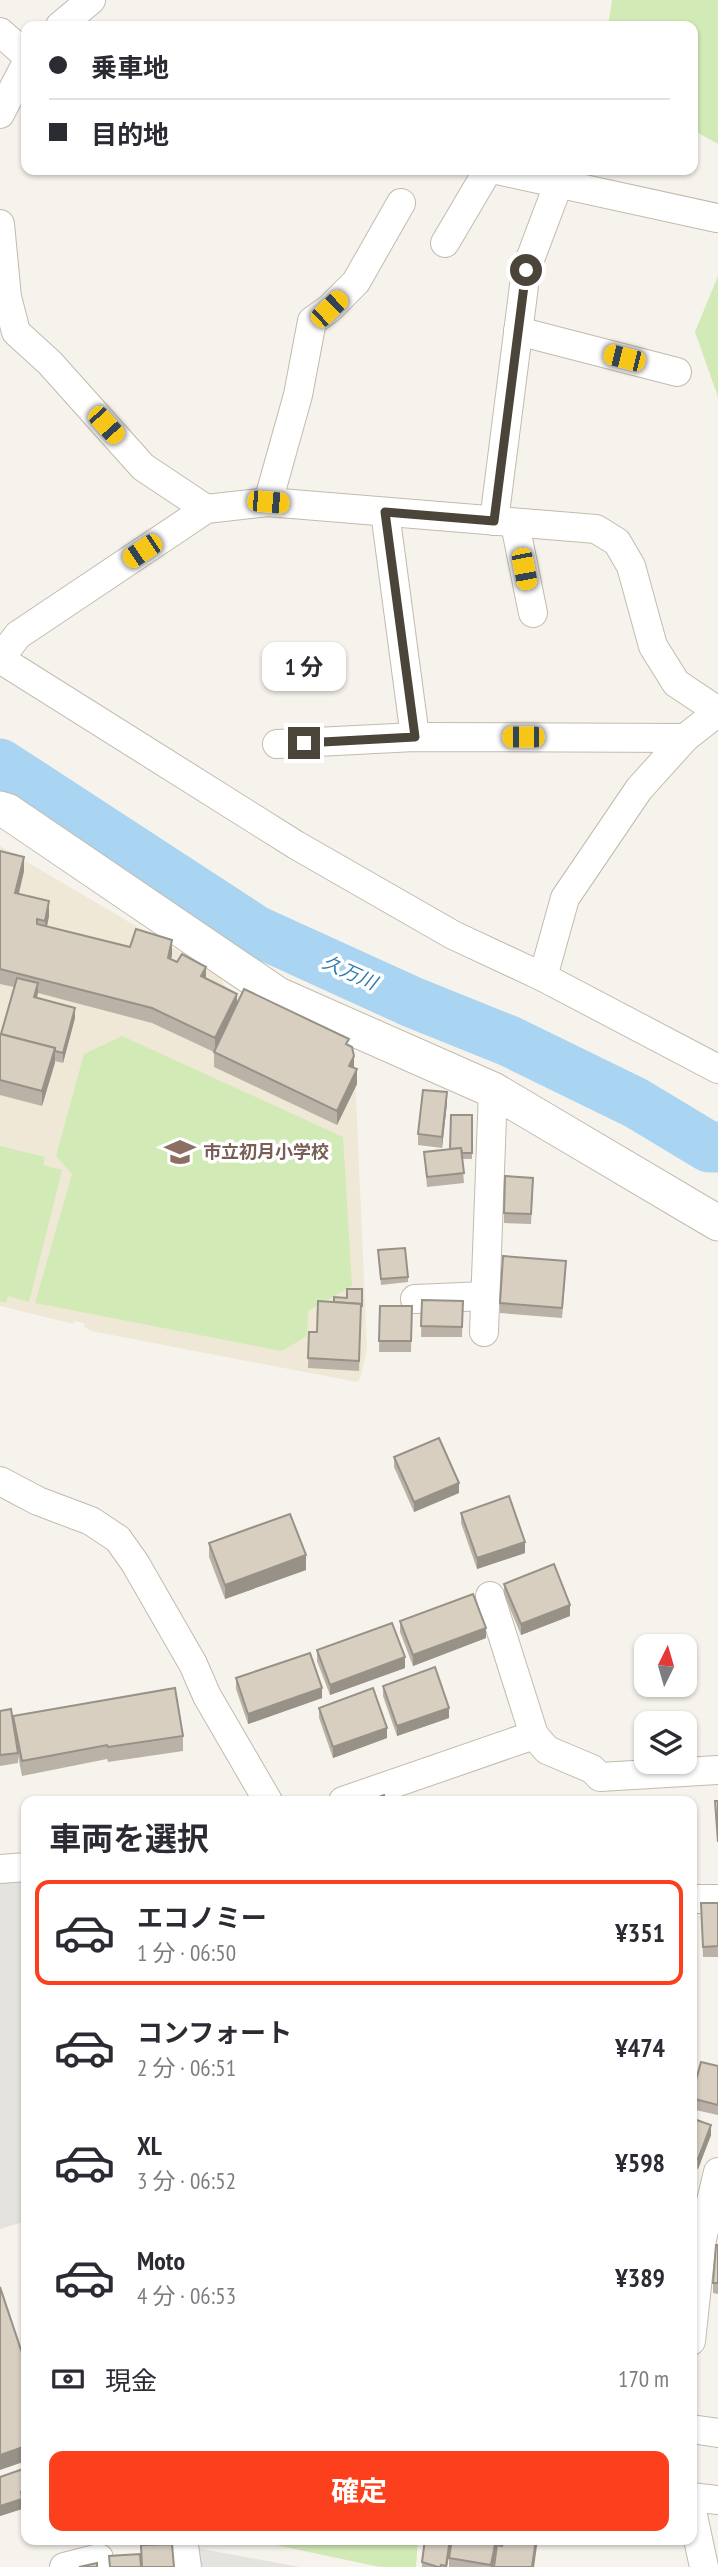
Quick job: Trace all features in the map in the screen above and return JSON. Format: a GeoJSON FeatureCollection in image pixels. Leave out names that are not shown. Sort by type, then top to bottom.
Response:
{"type":"FeatureCollection","features":[{"type":"Feature","properties":{"kind":"street"},"geometry":{"type":"LineString","coordinates":[[67,21],[91,0]]}},
{"type":"Feature","properties":{"kind":"street"},"geometry":{"type":"LineString","coordinates":[[0,32],[21,51]]}},
{"type":"Feature","properties":{"kind":"street"},"geometry":{"type":"LineString","coordinates":[[0,114],[21,74]]}},
{"type":"Feature","properties":{"kind":"street"},"geometry":{"type":"LineString","coordinates":[[445,243],[485,175]]}},
{"type":"Feature","properties":{"kind":"street"},"geometry":{"type":"LineString","coordinates":[[517,175],[717,218]]}},
{"type":"Feature","properties":{"kind":"street"},"geometry":{"type":"LineString","coordinates":[[533,613],[505,522],[518,331],[526,270],[558,185]]}},
{"type":"Feature","properties":{"kind":"street"},"geometry":{"type":"LineString","coordinates":[[268,502],[298,395],[312,321],[329,309],[356,282],[401,203]]}},
{"type":"Feature","properties":{"kind":"street"},"geometry":{"type":"LineString","coordinates":[[1,241],[7,297],[16,332],[50,363],[143,467],[206,509]]}},
{"type":"Feature","properties":{"kind":"street"},"geometry":{"type":"LineString","coordinates":[[518,331],[677,372]]}},
{"type":"Feature","properties":{"kind":"street"},"geometry":{"type":"LineString","coordinates":[[543,977],[565,898],[639,789],[685,738],[718,711],[677,683],[653,646],[631,566],[617,542],[596,529],[268,502],[206,509],[18,635],[0,659],[296,845],[453,935],[543,977],[718,1069]]}},
{"type":"Feature","properties":{"kind":"street"},"geometry":{"type":"LineString","coordinates":[[385,512],[415,737]]}},
{"type":"Feature","properties":{"kind":"street"},"geometry":{"type":"LineString","coordinates":[[277,744],[415,737],[685,738]]}},
{"type":"Feature","properties":{"kind":"street"},"geometry":{"type":"LineString","coordinates":[[0,809],[7,811],[278,995],[493,1090],[718,1223]]}},
{"type":"Feature","properties":{"kind":"street"},"geometry":{"type":"LineString","coordinates":[[484,1332],[493,1090]]}},
{"type":"Feature","properties":{"kind":"street"},"geometry":{"type":"LineString","coordinates":[[415,1298],[485,1296]]}},
{"type":"Feature","properties":{"kind":"street"},"geometry":{"type":"LineString","coordinates":[[0,1481],[38,1501],[91,1521],[118,1539],[135,1563],[193,1664],[207,1696],[265,1796]]}},
{"type":"Feature","properties":{"kind":"street"},"geometry":{"type":"LineString","coordinates":[[490,1596],[534,1735],[547,1750],[592,1769],[601,1789],[718,1770]]}},
{"type":"Feature","properties":{"kind":"street"},"geometry":{"type":"LineString","coordinates":[[357,1796],[534,1735]]}},
{"type":"Feature","properties":{"kind":"street"},"geometry":{"type":"LineString","coordinates":[[0,1870],[21,1868]]}},
{"type":"Feature","properties":{"kind":"street"},"geometry":{"type":"LineString","coordinates":[[697,1899],[718,1899]]}},
{"type":"Feature","properties":{"kind":"street"},"geometry":{"type":"LineString","coordinates":[[697,2329],[706,2310],[705,2216],[718,2172]]}},
{"type":"Feature","properties":{"kind":"street"},"geometry":{"type":"LineString","coordinates":[[697,2430],[718,2432]]}},
{"type":"Feature","properties":{"kind":"street"},"geometry":{"type":"LineString","coordinates":[[697,2498],[718,2500]]}},
{"type":"Feature","properties":{"kind":"street"},"geometry":{"type":"LineString","coordinates":[[697,2534],[704,2567]]}},
{"type":"Feature","properties":{"kind":"street"},"geometry":{"type":"LineString","coordinates":[[184,2545],[187,2567]]}},
{"type":"Feature","properties":{"kind":"street"},"geometry":{"type":"LineString","coordinates":[[64,2567],[99,2558]]}},
{"type":"Feature","properties":{"kind":"shaded area","name":"市立初月小学校"},"geometry":{"type":"Polygon","coordinates":[[[0,846],[219,975],[227,990],[354,1052],[367,1348],[357,1382],[91,1331],[84,1323],[74,1321],[74,1324],[0,1306],[0,846]]]}},
{"type":"Feature","properties":{"kind":"shaded area"},"geometry":{"type":"Polygon","coordinates":[[[21,1879],[21,2223],[0,2229],[0,1881],[21,1879]]]}},
{"type":"Feature","properties":{"kind":"shaded area"},"geometry":{"type":"Polygon","coordinates":[[[191,2547],[300,2567],[193,2567],[191,2547]]]}},
{"type":"Feature","properties":{"kind":"green space"},"geometry":{"type":"Polygon","coordinates":[[[612,0],[718,0],[718,144],[698,133],[698,21],[609,21],[612,0]]]}},
{"type":"Feature","properties":{"kind":"green space"},"geometry":{"type":"Polygon","coordinates":[[[718,276],[718,397],[695,332],[718,276]]]}},
{"type":"Feature","properties":{"kind":"green space"},"geometry":{"type":"Polygon","coordinates":[[[122,1036],[343,1137],[352,1286],[308,1311],[307,1336],[282,1351],[35,1303],[72,1174],[56,1156],[84,1054],[122,1036]]]}},
{"type":"Feature","properties":{"kind":"green space"},"geometry":{"type":"Polygon","coordinates":[[[0,1146],[45,1157],[43,1165],[62,1170],[29,1302],[8,1296],[6,1303],[0,1301],[0,1146]]]}},
{"type":"Feature","properties":{"kind":"green space"},"geometry":{"type":"Polygon","coordinates":[[[276,2545],[418,2545],[416,2567],[380,2567],[276,2545]]]}},
{"type":"Feature","properties":{"kind":"building"},"geometry":{"type":"Polygon","coordinates":[[[0,851],[24,857],[15,893],[49,901],[45,921],[37,919],[37,924],[130,947],[136,929],[172,940],[168,958],[177,962],[182,954],[206,967],[201,976],[237,994],[215,1038],[152,1008],[0,969],[0,851]]]}},
{"type":"Feature","properties":{"kind":"building"},"geometry":{"type":"Polygon","coordinates":[[[17,978],[38,983],[34,997],[75,1008],[63,1053],[55,1051],[55,1048],[1,1034],[17,978]]]}},
{"type":"Feature","properties":{"kind":"building"},"geometry":{"type":"Polygon","coordinates":[[[244,989],[349,1039],[346,1044],[352,1047],[354,1056],[349,1066],[357,1069],[337,1111],[214,1052],[244,989]]]}},
{"type":"Feature","properties":{"kind":"building"},"geometry":{"type":"Polygon","coordinates":[[[0,1034],[55,1048],[42,1091],[0,1080],[0,1034]]]}},
{"type":"Feature","properties":{"kind":"building"},"geometry":{"type":"Polygon","coordinates":[[[423,1090],[447,1092],[442,1137],[418,1134],[423,1090]]]}},
{"type":"Feature","properties":{"kind":"building"},"geometry":{"type":"Polygon","coordinates":[[[451,1115],[472,1115],[472,1153],[462,1153],[461,1148],[450,1149],[451,1115]]]}},
{"type":"Feature","properties":{"kind":"building"},"geometry":{"type":"Polygon","coordinates":[[[461,1148],[464,1173],[427,1177],[424,1152],[461,1148]]]}},
{"type":"Feature","properties":{"kind":"building"},"geometry":{"type":"Polygon","coordinates":[[[505,1176],[533,1178],[531,1214],[504,1213],[505,1176]]]}},
{"type":"Feature","properties":{"kind":"building"},"geometry":{"type":"Polygon","coordinates":[[[405,1248],[408,1277],[381,1279],[378,1250],[405,1248]]]}},
{"type":"Feature","properties":{"kind":"building"},"geometry":{"type":"Polygon","coordinates":[[[503,1256],[566,1261],[562,1308],[500,1303],[503,1256]]]}},
{"type":"Feature","properties":{"kind":"building"},"geometry":{"type":"Polygon","coordinates":[[[347,1289],[362,1289],[362,1307],[361,1304],[334,1302],[334,1297],[347,1298],[347,1289]]]}},
{"type":"Feature","properties":{"kind":"building"},"geometry":{"type":"Polygon","coordinates":[[[422,1300],[463,1301],[462,1327],[421,1326],[422,1300]]]}},
{"type":"Feature","properties":{"kind":"building"},"geometry":{"type":"Polygon","coordinates":[[[318,1301],[361,1304],[359,1361],[308,1358],[309,1332],[317,1332],[318,1301]]]}},
{"type":"Feature","properties":{"kind":"building"},"geometry":{"type":"Polygon","coordinates":[[[380,1306],[412,1306],[411,1341],[379,1341],[380,1306]]]}},
{"type":"Feature","properties":{"kind":"building"},"geometry":{"type":"Polygon","coordinates":[[[439,1438],[459,1483],[414,1502],[394,1457],[439,1438]]]}},
{"type":"Feature","properties":{"kind":"building"},"geometry":{"type":"Polygon","coordinates":[[[509,1496],[525,1542],[477,1558],[461,1513],[509,1496]]]}},
{"type":"Feature","properties":{"kind":"building"},"geometry":{"type":"Polygon","coordinates":[[[290,1514],[306,1555],[225,1585],[209,1543],[290,1514]]]}},
{"type":"Feature","properties":{"kind":"building"},"geometry":{"type":"Polygon","coordinates":[[[554,1564],[570,1605],[521,1624],[504,1584],[554,1564]]]}},
{"type":"Feature","properties":{"kind":"building"},"geometry":{"type":"Polygon","coordinates":[[[473,1594],[486,1628],[413,1655],[400,1621],[473,1594]]]}},
{"type":"Feature","properties":{"kind":"building"},"geometry":{"type":"Polygon","coordinates":[[[392,1623],[405,1657],[330,1685],[317,1650],[392,1623]]]}},
{"type":"Feature","properties":{"kind":"building"},"geometry":{"type":"Polygon","coordinates":[[[310,1653],[322,1688],[248,1714],[236,1678],[310,1653]]]}},
{"type":"Feature","properties":{"kind":"building"},"geometry":{"type":"Polygon","coordinates":[[[435,1667],[449,1708],[397,1726],[383,1686],[435,1667]]]}},
{"type":"Feature","properties":{"kind":"building"},"geometry":{"type":"Polygon","coordinates":[[[175,1688],[183,1736],[108,1747],[107,1745],[22,1761],[13,1716],[175,1688]]]}},
{"type":"Feature","properties":{"kind":"building"},"geometry":{"type":"Polygon","coordinates":[[[373,1688],[387,1728],[333,1747],[319,1708],[373,1688]]]}},
{"type":"Feature","properties":{"kind":"building"},"geometry":{"type":"Polygon","coordinates":[[[11,1709],[18,1753],[0,1755],[0,1711],[11,1709]]]}},
{"type":"Feature","properties":{"kind":"building"},"geometry":{"type":"Polygon","coordinates":[[[715,1801],[718,1801],[718,1842],[715,1801]]]}},
{"type":"Feature","properties":{"kind":"building"},"geometry":{"type":"Polygon","coordinates":[[[701,1903],[718,1903],[718,1946],[703,1947],[701,1903]]]}},
{"type":"Feature","properties":{"kind":"building"},"geometry":{"type":"Polygon","coordinates":[[[701,2062],[718,2066],[718,2105],[697,2100],[697,2076],[701,2062]]]}},
{"type":"Feature","properties":{"kind":"building"},"geometry":{"type":"Polygon","coordinates":[[[697,2120],[711,2125],[697,2159],[697,2120]]]}},
{"type":"Feature","properties":{"kind":"building"},"geometry":{"type":"Polygon","coordinates":[[[716,2245],[718,2283],[713,2283],[716,2245]]]}},
{"type":"Feature","properties":{"kind":"building"},"geometry":{"type":"Polygon","coordinates":[[[0,2287],[21,2350],[21,2448],[0,2455],[0,2287]]]}},
{"type":"Feature","properties":{"kind":"building"},"geometry":{"type":"Polygon","coordinates":[[[21,2470],[21,2499],[0,2506],[0,2477],[21,2470]]]}},
{"type":"Feature","properties":{"kind":"building"},"geometry":{"type":"Polygon","coordinates":[[[141,2545],[172,2545],[174,2567],[142,2567],[141,2545]]]}},
{"type":"Feature","properties":{"kind":"building"},"geometry":{"type":"Polygon","coordinates":[[[424,2545],[449,2545],[446,2566],[438,2567],[422,2562],[424,2545]]]}},
{"type":"Feature","properties":{"kind":"building"},"geometry":{"type":"Polygon","coordinates":[[[451,2545],[495,2545],[491,2565],[449,2558],[451,2545]]]}},
{"type":"Feature","properties":{"kind":"building"},"geometry":{"type":"Polygon","coordinates":[[[497,2545],[535,2545],[532,2567],[494,2567],[497,2545]]]}},
{"type":"Feature","properties":{"kind":"building"},"geometry":{"type":"Polygon","coordinates":[[[140,2554],[141,2567],[110,2567],[109,2556],[140,2554]]]}},
{"type":"Feature","properties":{"kind":"building"},"geometry":{"type":"Polygon","coordinates":[[[97,2563],[97,2567],[79,2567],[97,2563]]]}},
{"type":"Feature","properties":{"kind":"waterway","name":"久万川"},"geometry":{"type":"LineString","coordinates":[[0,764],[256,931],[412,1002],[509,1041],[636,1103],[709,1147],[718,1147]]}},
{"type":"Feature","properties":{"kind":"place","name":"市立初月小学校"},"geometry":{"type":"Point","coordinates":[180,1152]}},
{"type":"Feature","properties":{"kind":"route"},"geometry":{"type":"LineString","coordinates":[[304,743],[415,737],[385,512],[494,521],[526,270]]}}]}
